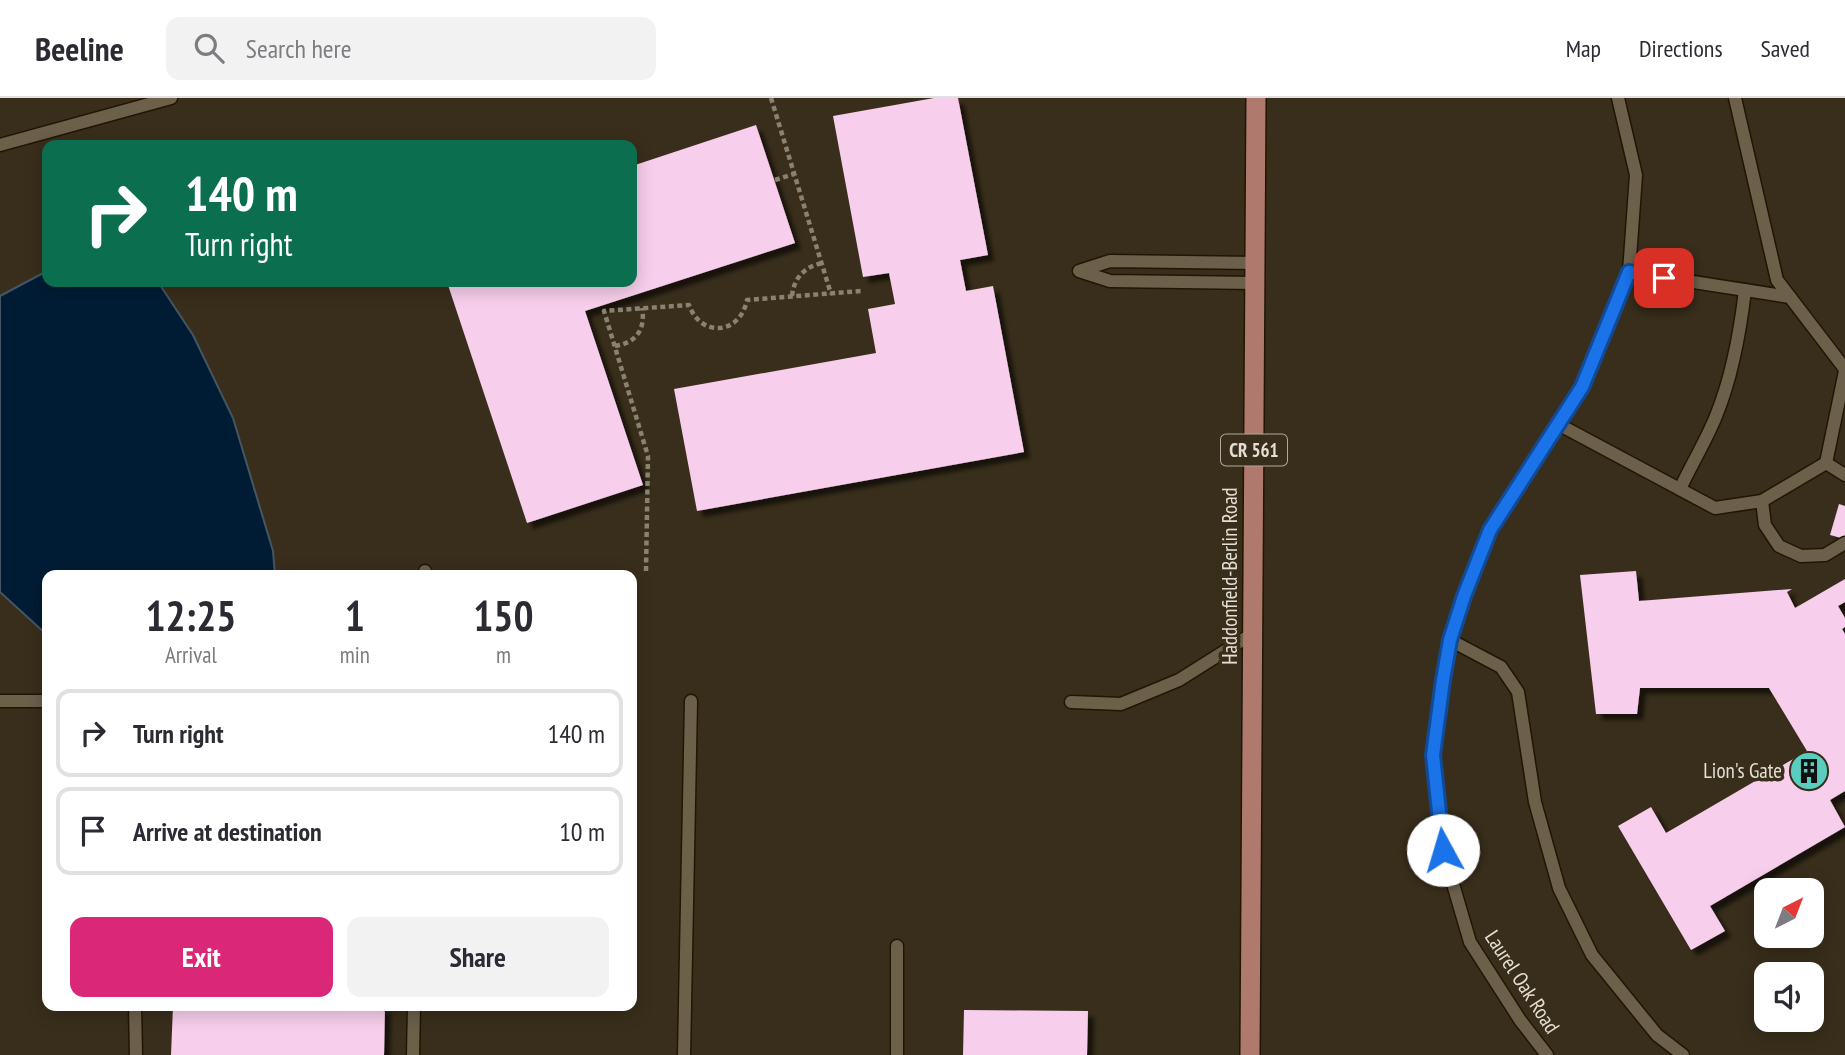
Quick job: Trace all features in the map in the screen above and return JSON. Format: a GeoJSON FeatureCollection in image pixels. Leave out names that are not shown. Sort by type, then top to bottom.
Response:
{"type":"FeatureCollection","features":[{"type":"Feature","properties":{"kind":"main road","name":"Haddonfield-Berlin Road"},"geometry":{"type":"LineString","coordinates":[[1250,1055],[1256,98]]}},
{"type":"Feature","properties":{"kind":"lane"},"geometry":{"type":"LineString","coordinates":[[0,145],[171,98]]}},
{"type":"Feature","properties":{"kind":"lane","name":"Laurel Oak Road"},"geometry":{"type":"LineString","coordinates":[[1547,1055],[1520,1020],[1471,942],[1443,850],[1433,755],[1450,640],[1490,530],[1582,387],[1629,272],[1636,175],[1618,98]]}},
{"type":"Feature","properties":{"kind":"lane"},"geometry":{"type":"LineString","coordinates":[[1558,424],[1715,508],[1762,502],[1826,463],[1845,370],[1777,280],[1735,98]]}},
{"type":"Feature","properties":{"kind":"lane"},"geometry":{"type":"LineString","coordinates":[[1110,261],[1255,273],[1110,281],[1079,271],[1110,261]]}},
{"type":"Feature","properties":{"kind":"lane"},"geometry":{"type":"LineString","coordinates":[[1629,272],[1790,297]]}},
{"type":"Feature","properties":{"kind":"lane"},"geometry":{"type":"LineString","coordinates":[[1680,489],[1715,419],[1722,399],[1740,331],[1745,290]]}},
{"type":"Feature","properties":{"kind":"lane"},"geometry":{"type":"LineString","coordinates":[[1826,463],[1845,475]]}},
{"type":"Feature","properties":{"kind":"lane"},"geometry":{"type":"LineString","coordinates":[[1762,502],[1765,526],[1779,546],[1801,556],[1825,555],[1845,543]]}},
{"type":"Feature","properties":{"kind":"lane"},"geometry":{"type":"LineString","coordinates":[[1071,702],[1121,704],[1179,680],[1252,634]]}},
{"type":"Feature","properties":{"kind":"lane"},"geometry":{"type":"LineString","coordinates":[[1450,640],[1501,667],[1518,692],[1535,802],[1559,888],[1592,955],[1657,1035],[1683,1055]]}},
{"type":"Feature","properties":{"kind":"lane"},"geometry":{"type":"LineString","coordinates":[[0,701],[42,701]]}},
{"type":"Feature","properties":{"kind":"lane"},"geometry":{"type":"LineString","coordinates":[[684,1055],[691,701]]}},
{"type":"Feature","properties":{"kind":"lane"},"geometry":{"type":"LineString","coordinates":[[897,946],[897,1055]]}},
{"type":"Feature","properties":{"kind":"lane"},"geometry":{"type":"LineString","coordinates":[[135,1011],[136,1055]]}},
{"type":"Feature","properties":{"kind":"lane"},"geometry":{"type":"LineString","coordinates":[[413,1055],[414,1011]]}},
{"type":"Feature","properties":{"kind":"path"},"geometry":{"type":"LineString","coordinates":[[771,98],[831,294]]}},
{"type":"Feature","properties":{"kind":"path"},"geometry":{"type":"LineString","coordinates":[[775,180],[794,174]]}},
{"type":"Feature","properties":{"kind":"path"},"geometry":{"type":"LineString","coordinates":[[792,296],[793,287],[803,271],[822,263]]}},
{"type":"Feature","properties":{"kind":"path"},"geometry":{"type":"LineString","coordinates":[[646,571],[648,456],[604,311],[688,304],[698,321],[715,328],[733,324],[741,317],[747,300],[862,291]]}},
{"type":"Feature","properties":{"kind":"path"},"geometry":{"type":"LineString","coordinates":[[615,346],[632,341],[639,334],[644,317],[642,308]]}},
{"type":"Feature","properties":{"kind":"water"},"geometry":{"type":"Polygon","coordinates":[[[42,274],[42,287],[161,287],[193,335],[233,418],[273,551],[275,570],[42,570],[42,630],[0,592],[0,296],[42,274]]]}},
{"type":"Feature","properties":{"kind":"building"},"geometry":{"type":"Polygon","coordinates":[[[934,98],[958,98],[988,255],[960,260],[966,291],[993,286],[1024,452],[697,511],[674,389],[876,353],[868,309],[895,304],[889,273],[863,277],[833,116],[934,98]]]}},
{"type":"Feature","properties":{"kind":"building"},"geometry":{"type":"Polygon","coordinates":[[[756,125],[795,243],[585,311],[643,485],[527,523],[449,287],[637,287],[637,164],[756,125]]]}},
{"type":"Feature","properties":{"kind":"building"},"geometry":{"type":"Polygon","coordinates":[[[1839,504],[1845,506],[1845,539],[1830,535],[1839,504]]]}},
{"type":"Feature","properties":{"kind":"building","name":"Lion's Gate"},"geometry":{"type":"Polygon","coordinates":[[[1636,571],[1639,601],[1792,589],[1787,592],[1795,608],[1845,579],[1845,602],[1838,606],[1845,618],[1845,627],[1842,629],[1845,634],[1845,791],[1830,800],[1845,827],[1710,906],[1725,931],[1691,950],[1618,826],[1651,807],[1666,833],[1807,751],[1769,688],[1640,688],[1637,714],[1596,714],[1580,575],[1636,571]]]}},
{"type":"Feature","properties":{"kind":"building"},"geometry":{"type":"Polygon","coordinates":[[[964,1010],[1088,1011],[1087,1055],[963,1055],[964,1010]]]}},
{"type":"Feature","properties":{"kind":"building"},"geometry":{"type":"Polygon","coordinates":[[[173,1011],[385,1011],[384,1055],[171,1055],[173,1011]]]}},
{"type":"Feature","properties":{"kind":"place","name":"Lion's Gate"},"geometry":{"type":"Point","coordinates":[1809,771]}},
{"type":"Feature","properties":{"kind":"route"},"geometry":{"type":"LineString","coordinates":[[1443,850],[1433,755],[1450,640],[1464,596],[1490,530],[1582,387],[1629,272],[1664,278]]}}]}
